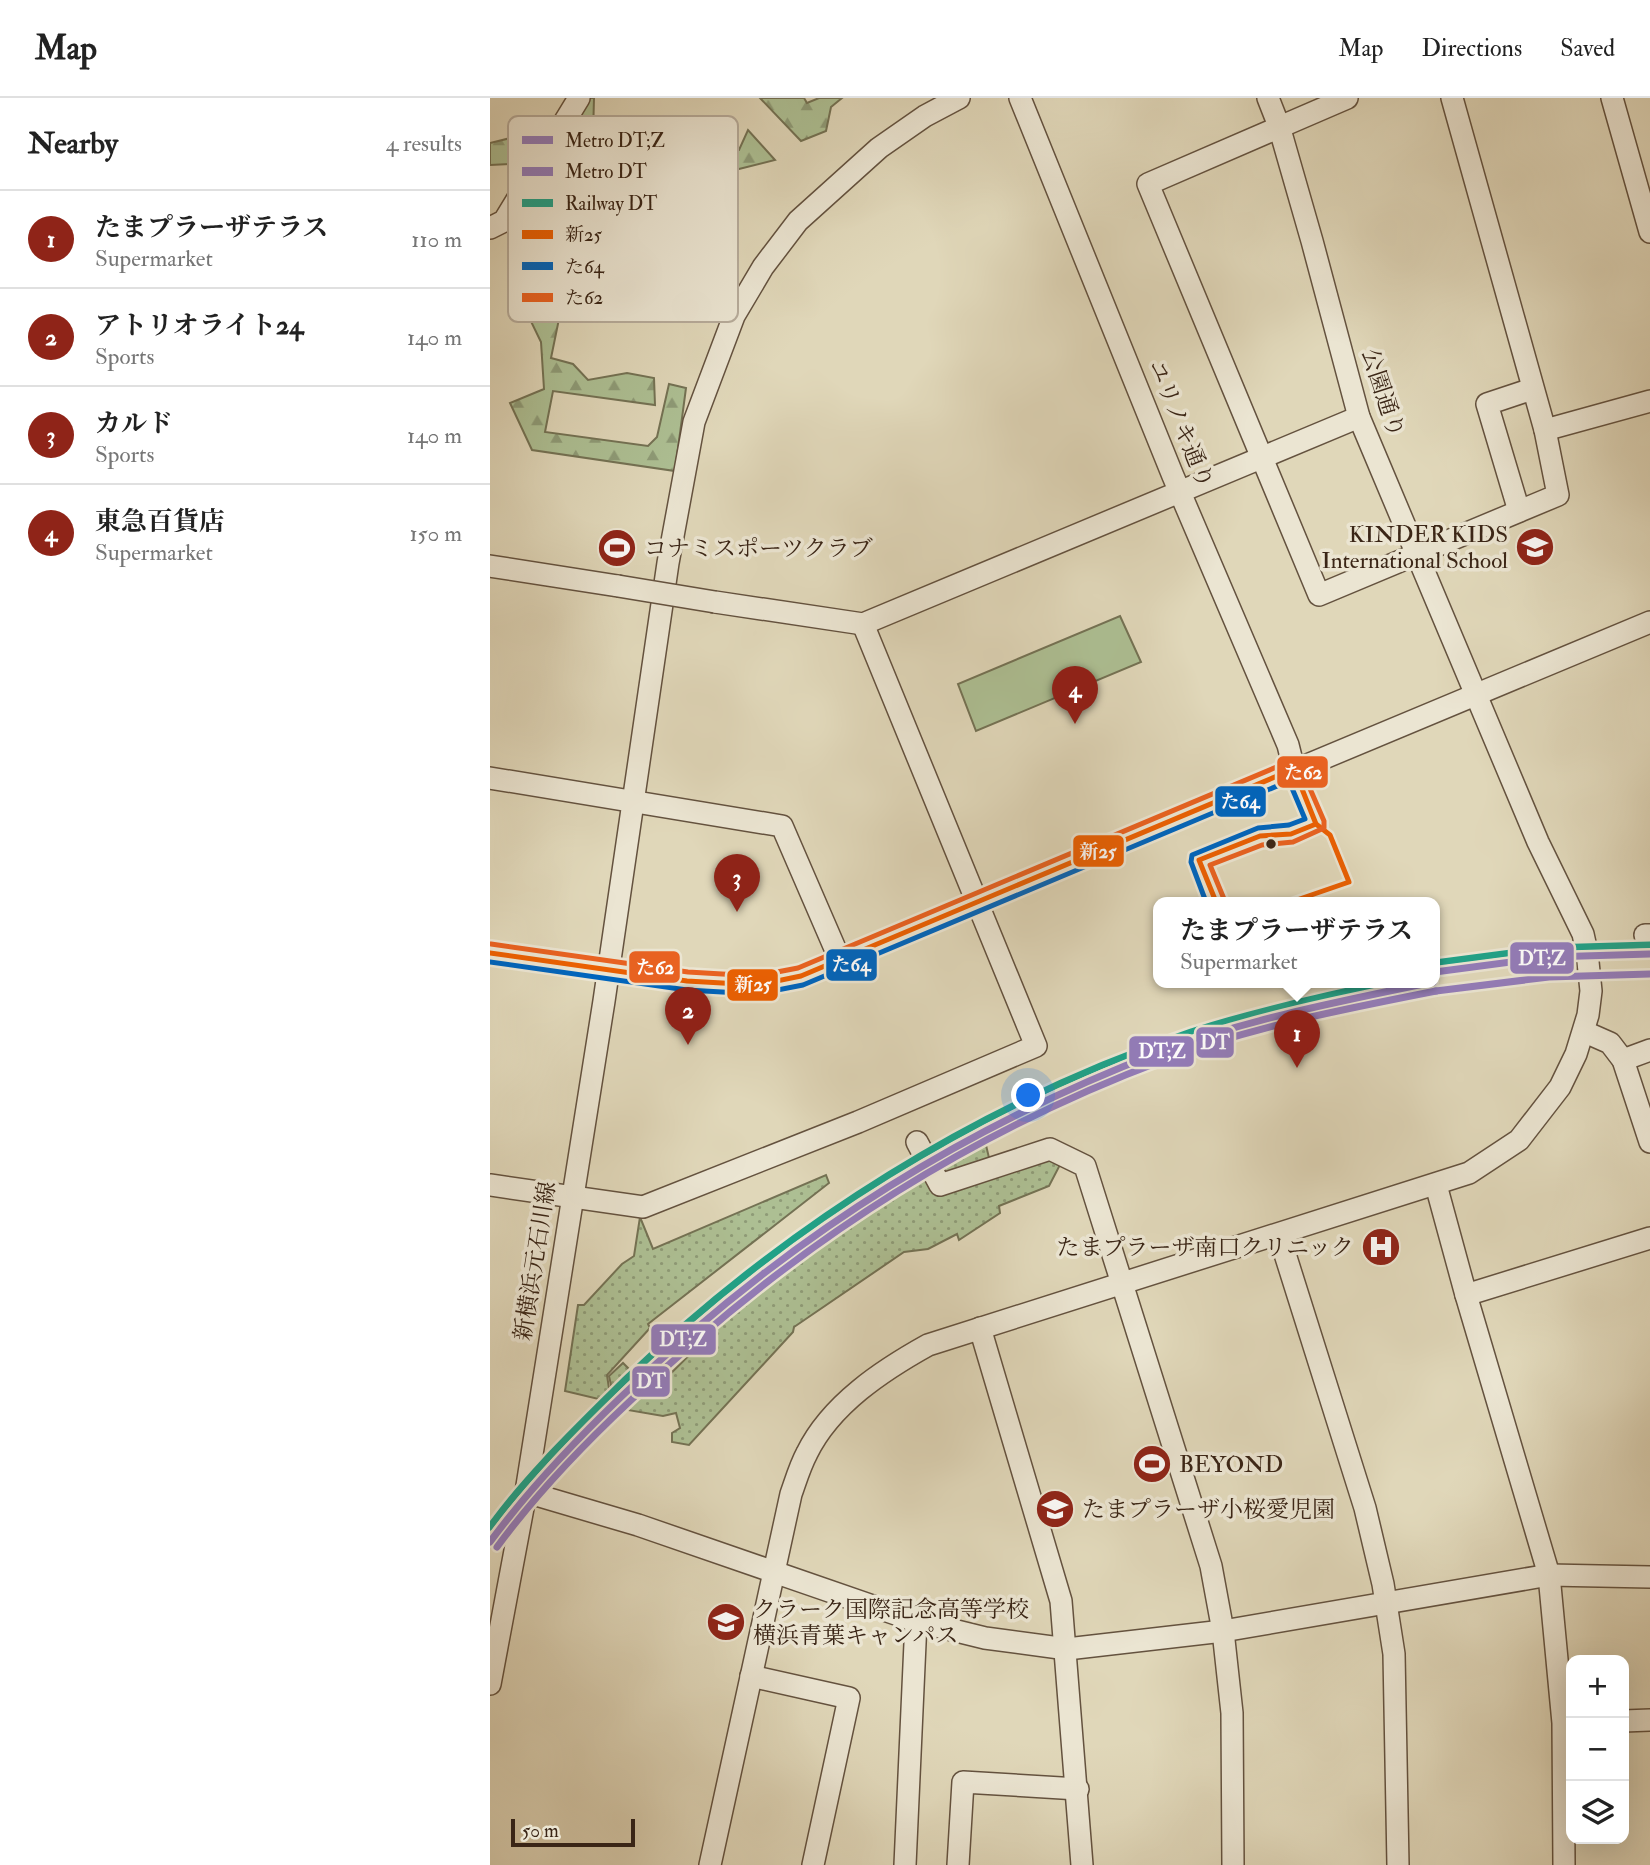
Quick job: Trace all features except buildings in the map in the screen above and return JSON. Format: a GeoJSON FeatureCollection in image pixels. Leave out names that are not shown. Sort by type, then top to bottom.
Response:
{"type":"FeatureCollection","features":[{"type":"Feature","properties":{"kind":"street"},"geometry":{"type":"LineString","coordinates":[[568,116],[579,98]]}},
{"type":"Feature","properties":{"kind":"street","name":"新横浜元石川線"},"geometry":{"type":"LineString","coordinates":[[738,309],[763,267],[798,221],[879,148],[925,116],[959,98]]}},
{"type":"Feature","properties":{"kind":"street","name":"ユリノキ通り"},"geometry":{"type":"LineString","coordinates":[[1020,98],[1180,491],[1288,745],[1294,769]]}},
{"type":"Feature","properties":{"kind":"street","name":"公園通り"},"geometry":{"type":"LineString","coordinates":[[710,1865],[791,1494],[803,1462],[833,1416],[888,1367],[928,1345],[1469,1173],[1519,1140],[1560,1087],[1585,1031],[1591,991],[1583,934],[1538,842],[1419,553],[1359,416],[1279,126],[1268,98]]}},
{"type":"Feature","properties":{"kind":"street"},"geometry":{"type":"LineString","coordinates":[[1347,98],[1148,184],[1319,595],[1558,495],[1545,430],[1452,98]]}},
{"type":"Feature","properties":{"kind":"street"},"geometry":{"type":"LineString","coordinates":[[1612,98],[1650,232]]}},
{"type":"Feature","properties":{"kind":"street"},"geometry":{"type":"LineString","coordinates":[[490,228],[503,221],[508,213]]}},
{"type":"Feature","properties":{"kind":"street","name":"新横浜元石川線"},"geometry":{"type":"LineString","coordinates":[[490,1684],[526,1492],[634,802],[668,563],[694,422],[732,322]]}},
{"type":"Feature","properties":{"kind":"street"},"geometry":{"type":"LineString","coordinates":[[1519,511],[1488,404],[1532,389]]}},
{"type":"Feature","properties":{"kind":"street"},"geometry":{"type":"LineString","coordinates":[[1545,430],[1650,401]]}},
{"type":"Feature","properties":{"kind":"street"},"geometry":{"type":"LineString","coordinates":[[490,566],[863,624],[1359,416]]}},
{"type":"Feature","properties":{"kind":"street"},"geometry":{"type":"LineString","coordinates":[[490,953],[687,981],[757,985],[801,975],[1650,622]]}},
{"type":"Feature","properties":{"kind":"street"},"geometry":{"type":"LineString","coordinates":[[490,1185],[643,1207],[858,1122],[1036,1046],[863,624]]}},
{"type":"Feature","properties":{"kind":"street"},"geometry":{"type":"LineString","coordinates":[[490,778],[782,826],[840,960]]}},
{"type":"Feature","properties":{"kind":"street"},"geometry":{"type":"LineString","coordinates":[[1585,1031],[1610,1043],[1623,1060],[1650,1142]]}},
{"type":"Feature","properties":{"kind":"street"},"geometry":{"type":"LineString","coordinates":[[1623,1060],[1650,1050]]}},
{"type":"Feature","properties":{"kind":"street"},"geometry":{"type":"LineString","coordinates":[[917,1142],[940,1185],[1049,1149],[1085,1166],[1211,1566],[1223,1631],[1232,1713],[1233,1865]]}},
{"type":"Feature","properties":{"kind":"street"},"geometry":{"type":"LineString","coordinates":[[1436,1185],[1549,1575],[1566,1718]]}},
{"type":"Feature","properties":{"kind":"street"},"geometry":{"type":"LineString","coordinates":[[1279,1235],[1365,1508],[1386,1602],[1394,1654],[1398,1865]]}},
{"type":"Feature","properties":{"kind":"street"},"geometry":{"type":"LineString","coordinates":[[1466,1295],[1650,1238]]}},
{"type":"Feature","properties":{"kind":"street"},"geometry":{"type":"LineString","coordinates":[[980,1328],[1048,1547],[1061,1601],[1068,1649],[1082,1865]]}},
{"type":"Feature","properties":{"kind":"street"},"geometry":{"type":"LineString","coordinates":[[526,1492],[638,1525],[916,1621],[985,1638],[1068,1649],[1223,1631],[1549,1575],[1650,1577]]}},
{"type":"Feature","properties":{"kind":"street"},"geometry":{"type":"LineString","coordinates":[[905,1865],[916,1621]]}},
{"type":"Feature","properties":{"kind":"street"},"geometry":{"type":"LineString","coordinates":[[751,1676],[849,1698],[813,1865]]}},
{"type":"Feature","properties":{"kind":"street"},"geometry":{"type":"LineString","coordinates":[[1629,1721],[1650,1720]]}},
{"type":"Feature","properties":{"kind":"street"},"geometry":{"type":"LineString","coordinates":[[1564,1865],[1566,1770]]}},
{"type":"Feature","properties":{"kind":"street"},"geometry":{"type":"LineString","coordinates":[[958,1865],[963,1782],[1078,1789]]}},
{"type":"Feature","properties":{"kind":"green space"},"geometry":{"type":"Polygon","coordinates":[[[584,98],[594,98],[594,116],[578,116],[584,98]]]}},
{"type":"Feature","properties":{"kind":"green space"},"geometry":{"type":"Polygon","coordinates":[[[760,98],[804,98],[807,103],[819,98],[842,98],[831,107],[826,131],[801,141],[760,98]]]}},
{"type":"Feature","properties":{"kind":"green space"},"geometry":{"type":"Polygon","coordinates":[[[748,130],[775,160],[739,169],[738,150],[748,130]]]}},
{"type":"Feature","properties":{"kind":"green space"},"geometry":{"type":"Polygon","coordinates":[[[508,139],[508,164],[490,165],[490,143],[508,139]]]}},
{"type":"Feature","properties":{"kind":"green space"},"geometry":{"type":"Polygon","coordinates":[[[531,322],[558,322],[551,358],[573,364],[588,380],[627,373],[654,378],[655,405],[553,391],[545,432],[648,446],[657,437],[669,384],[686,388],[675,471],[532,450],[510,403],[544,389],[541,342],[531,322]]]}},
{"type":"Feature","properties":{"kind":"green space"},"geometry":{"type":"Polygon","coordinates":[[[1120,616],[1141,662],[976,731],[958,684],[1120,616]]]}},
{"type":"Feature","properties":{"kind":"green space"},"geometry":{"type":"Polygon","coordinates":[[[985,1141],[990,1162],[943,1177],[941,1166],[945,1168],[985,1141]]]}},
{"type":"Feature","properties":{"kind":"green space"},"geometry":{"type":"Polygon","coordinates":[[[1049,1152],[1063,1159],[1049,1186],[999,1206],[1000,1213],[959,1240],[957,1234],[928,1249],[904,1252],[794,1327],[793,1332],[689,1445],[672,1442],[672,1433],[680,1428],[676,1413],[663,1416],[616,1408],[609,1376],[623,1363],[652,1392],[752,1293],[909,1183],[925,1174],[927,1178],[1049,1152]]]}},
{"type":"Feature","properties":{"kind":"green space"},"geometry":{"type":"Polygon","coordinates":[[[826,1175],[829,1183],[648,1324],[650,1328],[607,1375],[611,1402],[565,1391],[578,1305],[584,1305],[622,1264],[634,1256],[640,1217],[653,1249],[826,1175]]]}},
{"type":"Feature","properties":{"kind":"metro line","name":"DT;Z"},"geometry":{"type":"LineString","coordinates":[[1440,971],[1549,957],[1650,954]]}},
{"type":"Feature","properties":{"kind":"metro line","name":"DT"},"geometry":{"type":"LineString","coordinates":[[1436,991],[1549,977],[1650,974]]}},
{"type":"Feature","properties":{"kind":"metro line","name":"DT;Z"},"geometry":{"type":"LineString","coordinates":[[490,1542],[520,1503],[570,1448],[681,1341],[807,1242],[942,1155],[1085,1083],[1193,1040],[1261,1020],[1405,988]]}},
{"type":"Feature","properties":{"kind":"metro line","name":"DT"},"geometry":{"type":"LineString","coordinates":[[497,1547],[527,1508],[576,1454],[688,1348],[749,1296],[813,1248],[879,1203],[947,1162],[1017,1124],[1090,1090],[1197,1048],[1298,1020],[1436,991]]}},
{"type":"Feature","properties":{"kind":"rail line","name":"DT"},"geometry":{"type":"LineString","coordinates":[[1440,962],[1548,948],[1650,945]]}},
{"type":"Feature","properties":{"kind":"rail line","name":"DT"},"geometry":{"type":"LineString","coordinates":[[490,1527],[554,1451],[625,1380],[687,1324],[751,1271],[819,1221],[889,1175],[961,1133],[1036,1095],[1113,1061],[1240,1017],[1362,988]]}},
{"type":"Feature","properties":{"kind":"transit line","name":"た62"},"geometry":{"type":"LineString","coordinates":[[491,944],[688,972],[756,976],[798,968],[1291,761],[1298,761],[1324,821],[1324,828],[1293,842],[1262,845],[1210,865],[1223,897]]}},
{"type":"Feature","properties":{"kind":"transit line","name":"新25"},"geometry":{"type":"LineString","coordinates":[[1294,769],[1316,824],[1330,835],[1349,882],[1306,897]]}},
{"type":"Feature","properties":{"kind":"transit line","name":"新25"},"geometry":{"type":"LineString","coordinates":[[490,953],[687,981],[757,985],[801,976],[1294,769]]}},
{"type":"Feature","properties":{"kind":"transit line","name":"た64"},"geometry":{"type":"LineString","coordinates":[[490,962],[687,990],[757,994],[803,985],[1289,781],[1305,819],[1289,825],[1258,828],[1192,855],[1191,862],[1204,897]]}},
{"type":"Feature","properties":{"kind":"transit line","name":"新25"},"geometry":{"type":"LineString","coordinates":[[1214,897],[1199,860],[1260,836],[1291,834],[1316,824]]}},
{"type":"Feature","properties":{"kind":"place","name":"KINDER KIDS International School"},"geometry":{"type":"Point","coordinates":[1535,547]}},
{"type":"Feature","properties":{"kind":"place","name":"コナミスポーツクラブ"},"geometry":{"type":"Point","coordinates":[617,548]}},
{"type":"Feature","properties":{"kind":"place","name":"東急百貨店"},"geometry":{"type":"Point","coordinates":[1075,724]}},
{"type":"Feature","properties":{"kind":"place","name":"カルド"},"geometry":{"type":"Point","coordinates":[737,912]}},
{"type":"Feature","properties":{"kind":"place","name":"アトリオライト24"},"geometry":{"type":"Point","coordinates":[688,1045]}},
{"type":"Feature","properties":{"kind":"place","name":"たまプラーザテラス"},"geometry":{"type":"Point","coordinates":[1297,1068]}},
{"type":"Feature","properties":{"kind":"place","name":"たまプラーザ南口クリニック"},"geometry":{"type":"Point","coordinates":[1381,1247]}},
{"type":"Feature","properties":{"kind":"place","name":"BEYOND"},"geometry":{"type":"Point","coordinates":[1152,1464]}},
{"type":"Feature","properties":{"kind":"place","name":"たまプラーザ小桜愛児園"},"geometry":{"type":"Point","coordinates":[1055,1509]}},
{"type":"Feature","properties":{"kind":"place","name":"クラーク国際記念高等学校 横浜青葉キャンパス"},"geometry":{"type":"Point","coordinates":[726,1622]}}]}
